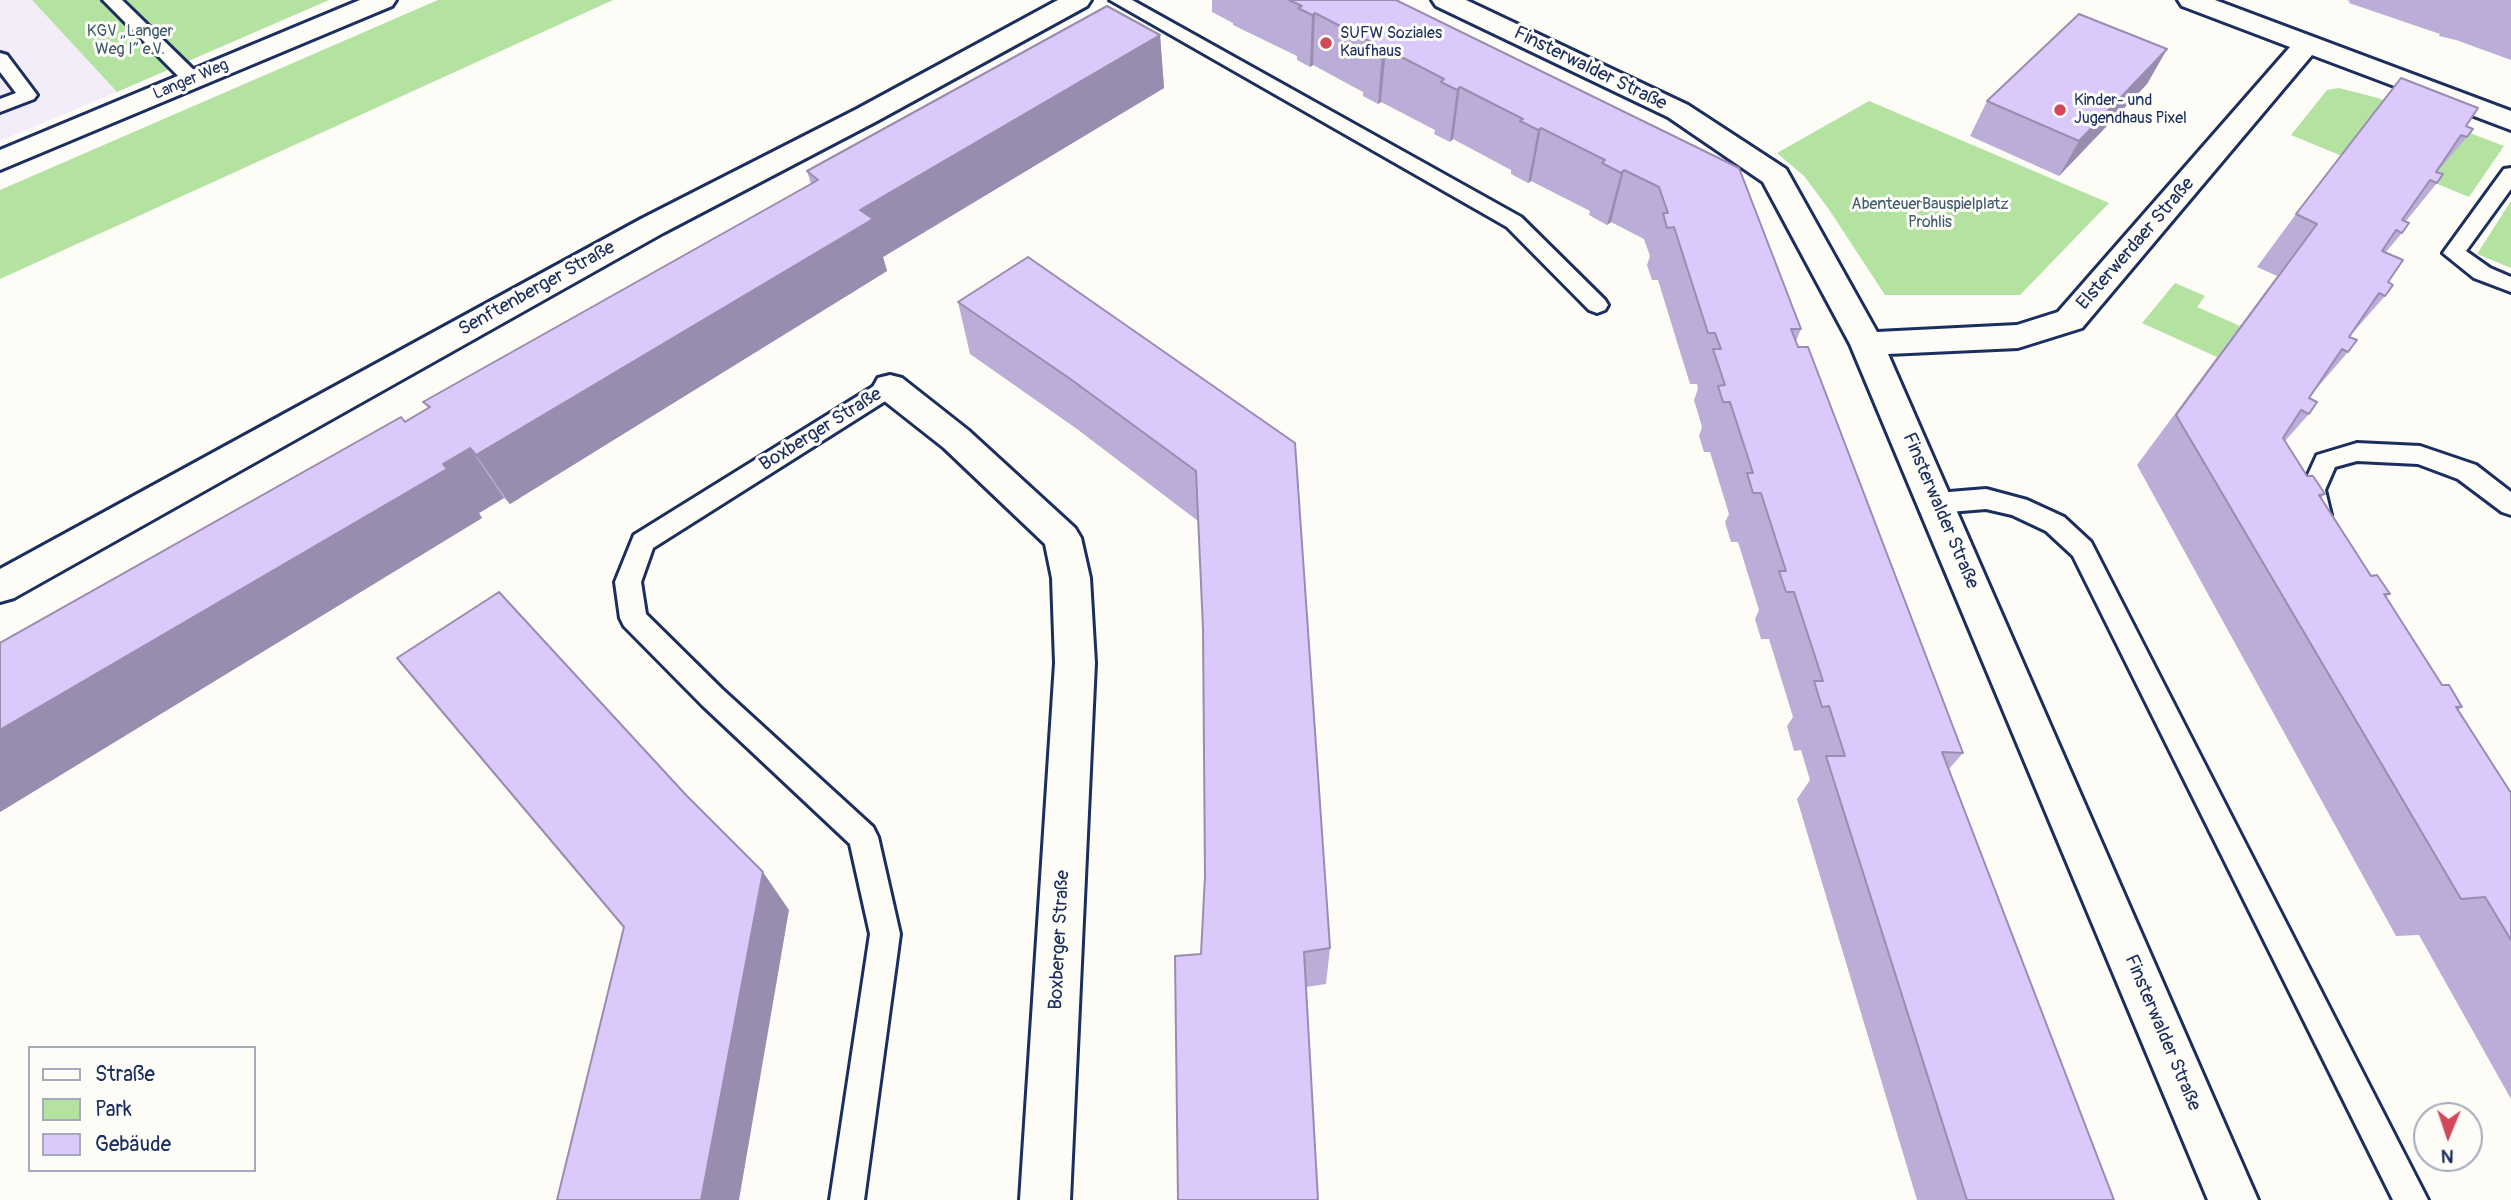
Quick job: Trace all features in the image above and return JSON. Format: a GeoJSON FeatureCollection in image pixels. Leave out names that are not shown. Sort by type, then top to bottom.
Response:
{"type":"FeatureCollection","features":[{"type":"Feature","properties":{"kind":"street","name":"Langer Weg"},"geometry":{"type":"LineString","coordinates":[[0,161],[383,0]]}},
{"type":"Feature","properties":{"kind":"street","name":"Senftenberger Straße"},"geometry":{"type":"LineString","coordinates":[[0,587],[652,226],[867,115],[1078,0]]}},
{"type":"Feature","properties":{"kind":"street","name":"Finsterwalder Straße"},"geometry":{"type":"LineString","coordinates":[[1445,0],[1678,111],[1775,176],[1867,344],[2233,1200]]}},
{"type":"Feature","properties":{"kind":"street"},"geometry":{"type":"LineString","coordinates":[[2191,0],[2511,121]]}},
{"type":"Feature","properties":{"kind":"street","name":"Elsterwerdaer Straße"},"geometry":{"type":"LineString","coordinates":[[1867,344],[2018,336],[2070,320],[2307,44]]}},
{"type":"Feature","properties":{"kind":"street","name":"Boxberger Straße"},"geometry":{"type":"LineString","coordinates":[[890,387],[956,439],[1062,538],[1071,578],[1075,663],[1045,1200]]}},
{"type":"Feature","properties":{"kind":"lane"},"geometry":{"type":"LineString","coordinates":[[111,0],[193,80]]}},
{"type":"Feature","properties":{"kind":"lane"},"geometry":{"type":"LineString","coordinates":[[1119,0],[1514,222],[1597,305]]}},
{"type":"Feature","properties":{"kind":"lane"},"geometry":{"type":"LineString","coordinates":[[0,59],[27,95],[0,106]]}},
{"type":"Feature","properties":{"kind":"lane"},"geometry":{"type":"LineString","coordinates":[[2511,174],[2454,253],[2482,273],[2511,285]]}},
{"type":"Feature","properties":{"kind":"lane","name":"Boxberger Straße"},"geometry":{"type":"LineString","coordinates":[[847,1200],[885,933],[863,837],[712,697],[633,618],[628,582],[643,542],[890,387]]}},
{"type":"Feature","properties":{"kind":"lane"},"geometry":{"type":"LineString","coordinates":[[2326,532],[2319,520],[2313,490],[2326,461],[2357,453],[2420,455],[2468,472],[2511,505]]}},
{"type":"Feature","properties":{"kind":"lane"},"geometry":{"type":"LineString","coordinates":[[1937,503],[1986,499],[2018,507],[2055,524],[2082,549],[2411,1200]]}},
{"type":"Feature","properties":{"kind":"shaded area"},"geometry":{"type":"Polygon","coordinates":[[[0,0],[32,0],[117,92],[0,141],[0,0]]]}},
{"type":"Feature","properties":{"kind":"green space","name":"KGV „Langer Weg I“ e.V."},"geometry":{"type":"Polygon","coordinates":[[[32,0],[329,0],[117,92],[32,0]]]}},
{"type":"Feature","properties":{"kind":"green space"},"geometry":{"type":"Polygon","coordinates":[[[438,0],[613,0],[0,279],[0,190],[438,0]]]}},
{"type":"Feature","properties":{"kind":"green space"},"geometry":{"type":"Polygon","coordinates":[[[2339,88],[2378,98],[2504,146],[2469,197],[2423,178],[2342,156],[2291,135],[2327,90],[2339,88]]]}},
{"type":"Feature","properties":{"kind":"green space","name":"AbenteuerBauspielplatz Prohlis"},"geometry":{"type":"Polygon","coordinates":[[[1869,101],[2109,203],[2020,295],[1885,295],[1804,176],[1777,153],[1869,101]]]}},
{"type":"Feature","properties":{"kind":"green space"},"geometry":{"type":"Polygon","coordinates":[[[2511,201],[2511,268],[2477,254],[2511,201]]]}},
{"type":"Feature","properties":{"kind":"green space"},"geometry":{"type":"Polygon","coordinates":[[[2175,283],[2205,296],[2197,307],[2240,326],[2217,357],[2142,323],[2175,283]]]}},
{"type":"Feature","properties":{"kind":"building"},"geometry":{"type":"Polygon","coordinates":[[[1289,0],[1396,0],[1739,168],[1801,329],[1791,329],[1798,347],[1808,347],[1963,753],[1942,752],[2114,1200],[1967,1200],[1826,756],[1845,756],[1829,706],[1822,707],[1814,681],[1823,681],[1794,592],[1786,592],[1779,571],[1786,571],[1761,493],[1753,493],[1747,473],[1753,473],[1730,402],[1723,402],[1718,386],[1725,385],[1713,349],[1721,349],[1715,333],[1708,333],[1674,227],[1667,228],[1663,213],[1668,213],[1659,187],[1624,170],[1621,173],[1602,163],[1605,160],[1541,128],[1538,130],[1520,121],[1523,119],[1460,87],[1457,90],[1441,82],[1444,79],[1386,49],[1382,52],[1367,44],[1371,42],[1315,13],[1312,15],[1298,8],[1302,6],[1289,0]]]}},
{"type":"Feature","properties":{"kind":"building"},"geometry":{"type":"Polygon","coordinates":[[[1107,6],[1160,35],[860,210],[873,219],[476,455],[470,448],[443,464],[447,469],[0,730],[0,643],[401,417],[405,422],[430,407],[423,402],[818,180],[807,171],[1107,6]]]}},
{"type":"Feature","properties":{"kind":"building"},"geometry":{"type":"Polygon","coordinates":[[[2079,14],[2167,49],[2079,141],[1987,101],[2079,14]]]}},
{"type":"Feature","properties":{"kind":"building"},"geometry":{"type":"Polygon","coordinates":[[[2401,78],[2478,108],[2466,126],[2473,129],[2467,137],[2461,135],[2436,172],[2443,174],[2437,183],[2430,180],[2402,220],[2409,223],[2402,233],[2396,230],[2382,251],[2403,260],[2388,282],[2393,285],[2385,296],[2379,293],[2349,337],[2357,340],[2348,352],[2342,349],[2309,398],[2317,402],[2309,414],[2301,410],[2283,438],[2307,476],[2313,476],[2325,494],[2319,495],[2371,576],[2377,575],[2390,594],[2384,594],[2442,685],[2449,685],[2462,707],[2456,707],[2511,793],[2511,940],[2485,897],[2461,899],[2176,415],[2317,224],[2296,214],[2401,78]]]}},
{"type":"Feature","properties":{"kind":"building"},"geometry":{"type":"Polygon","coordinates":[[[1028,257],[1295,443],[1330,948],[1304,952],[1318,1200],[1178,1200],[1175,956],[1201,954],[1205,876],[1203,629],[1196,471],[1069,378],[958,302],[1028,257]]]}},
{"type":"Feature","properties":{"kind":"building"},"geometry":{"type":"Polygon","coordinates":[[[499,592],[686,795],[763,872],[701,1200],[557,1200],[624,927],[397,658],[499,592]]]}},
{"type":"Feature","properties":{"kind":"place","name":"SUFW Soziales Kaufhaus"},"geometry":{"type":"Point","coordinates":[1326,43]}},
{"type":"Feature","properties":{"kind":"place","name":"Kinder- und Jugendhaus Pixel"},"geometry":{"type":"Point","coordinates":[2060,110]}}]}
